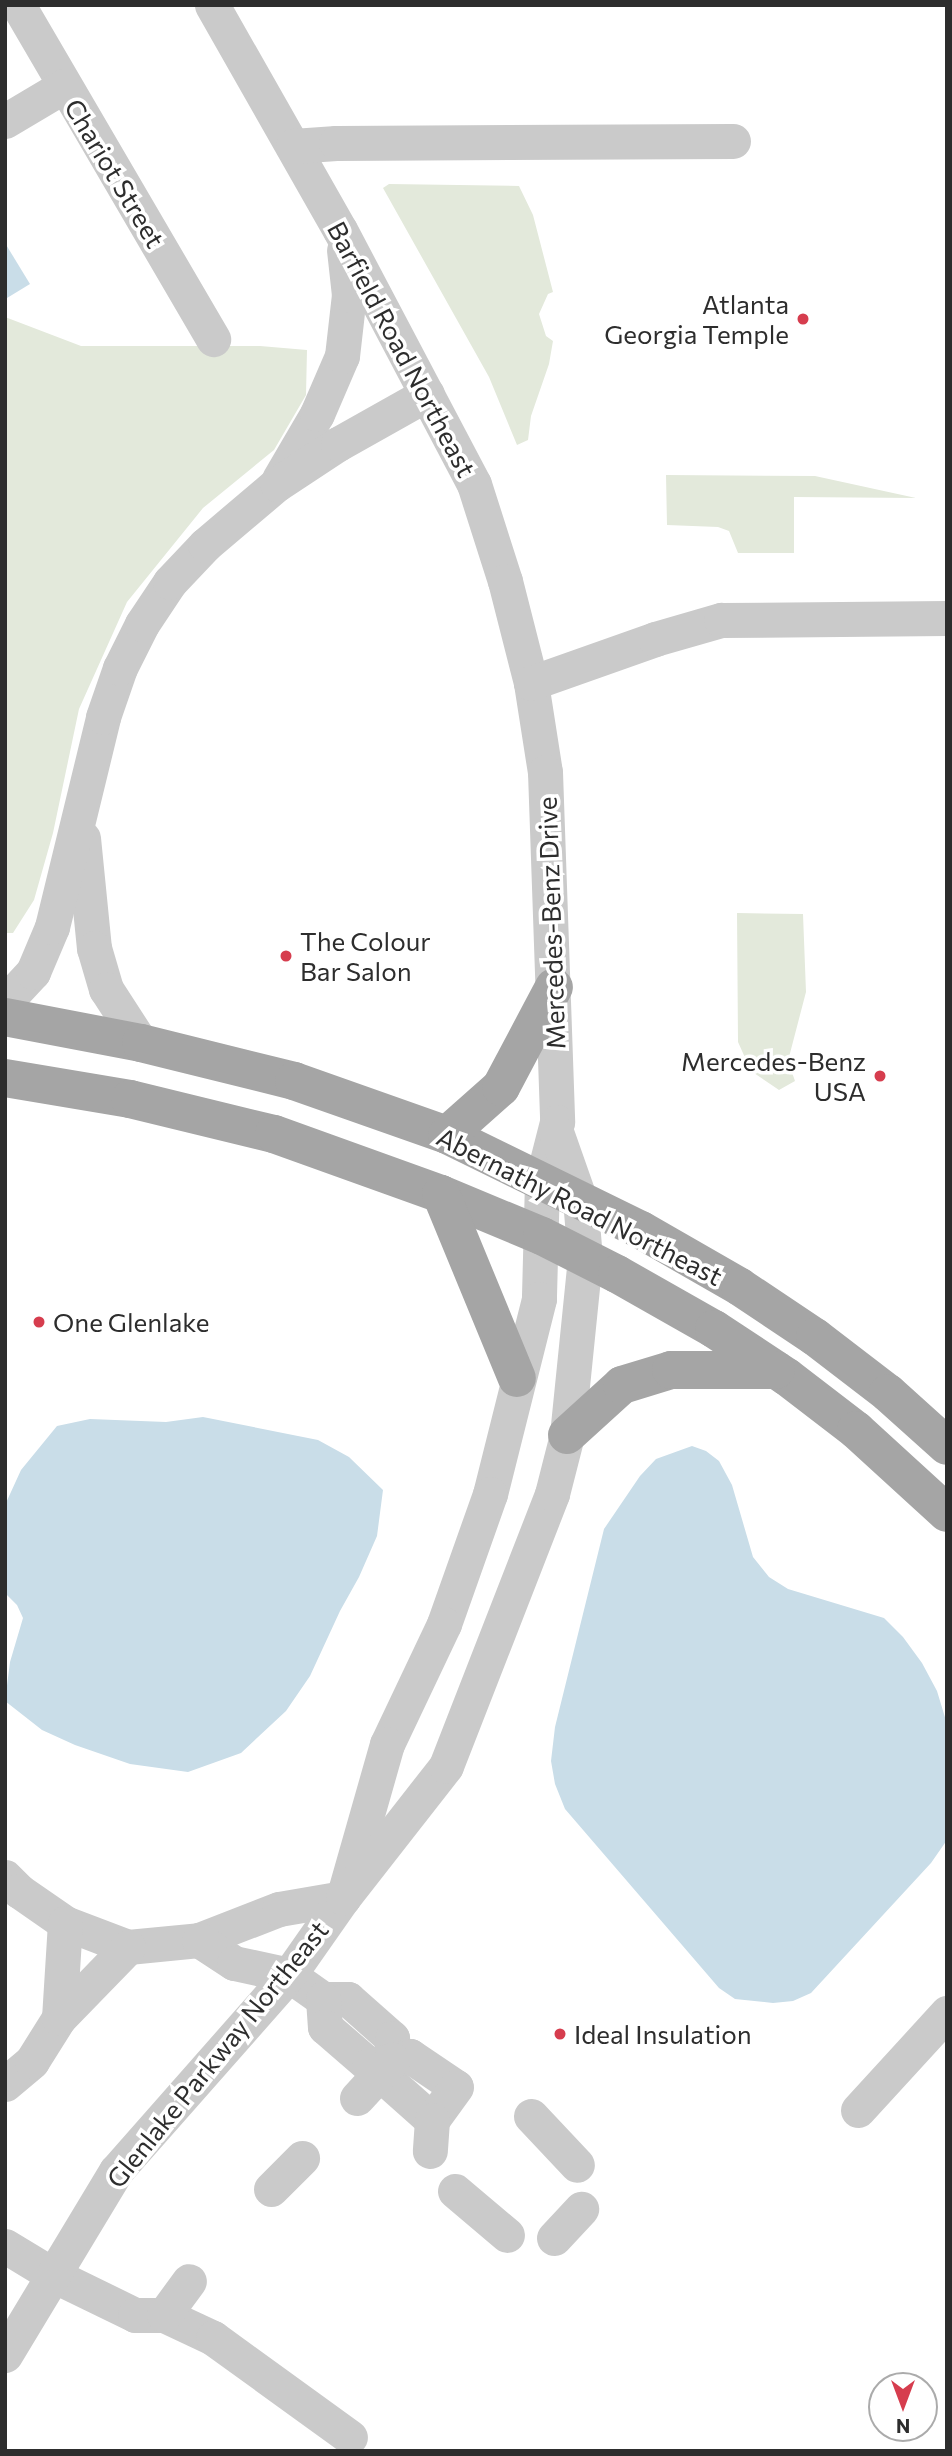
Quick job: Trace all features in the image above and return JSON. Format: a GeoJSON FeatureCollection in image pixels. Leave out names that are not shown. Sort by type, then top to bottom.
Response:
{"type":"FeatureCollection","features":[{"type":"Feature","properties":{"kind":"main road"},"geometry":{"type":"LineString","coordinates":[[446,1135],[501,1087],[554,987]]}},
{"type":"Feature","properties":{"kind":"main road","name":"Abernathy Road Northeast"},"geometry":{"type":"LineString","coordinates":[[5,1017],[141,1043],[294,1081],[446,1135],[641,1230],[740,1287],[816,1337],[888,1393],[947,1446]]}},
{"type":"Feature","properties":{"kind":"main road","name":"Abernathy Road Northeast"},"geometry":{"type":"LineString","coordinates":[[5,1079],[130,1099],[262,1131],[441,1194],[542,1237],[714,1329],[776,1370],[856,1430],[947,1513]]}},
{"type":"Feature","properties":{"kind":"main road"},"geometry":{"type":"LineString","coordinates":[[441,1194],[517,1378]]}},
{"type":"Feature","properties":{"kind":"main road"},"geometry":{"type":"LineString","coordinates":[[567,1435],[622,1385],[671,1370],[776,1370]]}},
{"type":"Feature","properties":{"kind":"street","name":"Chariot Street"},"geometry":{"type":"LineString","coordinates":[[18,5],[213,339]]}},
{"type":"Feature","properties":{"kind":"street","name":"Barfield Road Northeast"},"geometry":{"type":"LineString","coordinates":[[212,5],[340,230],[474,484],[505,582],[534,699]]}},
{"type":"Feature","properties":{"kind":"street"},"geometry":{"type":"LineString","coordinates":[[5,121],[64,86]]}},
{"type":"Feature","properties":{"kind":"street"},"geometry":{"type":"LineString","coordinates":[[293,146],[350,143],[733,141]]}},
{"type":"Feature","properties":{"kind":"street"},"geometry":{"type":"LineString","coordinates":[[277,484],[317,414],[342,356],[348,295],[340,230]]}},
{"type":"Feature","properties":{"kind":"street"},"geometry":{"type":"LineString","coordinates":[[5,1002],[33,972],[52,927],[103,717],[120,668],[142,624],[170,582],[205,545],[277,484],[338,444],[428,394]]}},
{"type":"Feature","properties":{"kind":"street"},"geometry":{"type":"LineString","coordinates":[[534,699],[654,639],[721,620],[947,618]]}},
{"type":"Feature","properties":{"kind":"street","name":"Mercedes-Benz Drive"},"geometry":{"type":"LineString","coordinates":[[534,699],[545,772],[554,987],[556,1132],[542,1181]]}},
{"type":"Feature","properties":{"kind":"street"},"geometry":{"type":"LineString","coordinates":[[80,814],[94,948],[106,989],[141,1043]]}},
{"type":"Feature","properties":{"kind":"street","name":"Mercedes-Benz Drive"},"geometry":{"type":"LineString","coordinates":[[556,1132],[580,1200]]}},
{"type":"Feature","properties":{"kind":"street","name":"Glenlake Parkway Northeast"},"geometry":{"type":"LineString","coordinates":[[343,1898],[387,1744],[444,1624],[490,1494],[539,1299],[542,1181]]}},
{"type":"Feature","properties":{"kind":"street","name":"Glenlake Parkway Northeast"},"geometry":{"type":"LineString","coordinates":[[5,2355],[116,2171],[289,1975],[343,1898],[446,1766],[552,1494],[567,1435],[585,1258],[580,1200]]}},
{"type":"Feature","properties":{"kind":"street"},"geometry":{"type":"LineString","coordinates":[[5,1877],[19,1891],[65,1923],[128,1947],[199,1940],[279,1909],[343,1898]]}},
{"type":"Feature","properties":{"kind":"street"},"geometry":{"type":"LineString","coordinates":[[59,2018],[65,1923]]}},
{"type":"Feature","properties":{"kind":"street"},"geometry":{"type":"LineString","coordinates":[[199,1940],[234,1962],[289,1975],[323,1999],[348,1999],[385,2054],[388,2081],[431,2135],[456,2087],[410,2056],[385,2054]]}},
{"type":"Feature","properties":{"kind":"street"},"geometry":{"type":"LineString","coordinates":[[5,2084],[32,2061],[59,2018],[128,1947]]}},
{"type":"Feature","properties":{"kind":"street"},"geometry":{"type":"LineString","coordinates":[[858,2109],[947,2014]]}},
{"type":"Feature","properties":{"kind":"street"},"geometry":{"type":"LineString","coordinates":[[356,2098],[385,2054]]}},
{"type":"Feature","properties":{"kind":"street"},"geometry":{"type":"LineString","coordinates":[[531,2116],[578,2165]]}},
{"type":"Feature","properties":{"kind":"street"},"geometry":{"type":"LineString","coordinates":[[271,2189],[302,2158]]}},
{"type":"Feature","properties":{"kind":"street"},"geometry":{"type":"LineString","coordinates":[[455,2191],[507,2235]]}},
{"type":"Feature","properties":{"kind":"street"},"geometry":{"type":"LineString","coordinates":[[554,2238],[582,2209]]}},
{"type":"Feature","properties":{"kind":"street"},"geometry":{"type":"LineString","coordinates":[[5,2246],[53,2275],[135,2315],[164,2315],[213,2338],[350,2437]]}},
{"type":"Feature","properties":{"kind":"street"},"geometry":{"type":"LineString","coordinates":[[164,2315],[189,2281]]}},
{"type":"Feature","properties":{"kind":"shaded area"},"geometry":{"type":"Polygon","coordinates":[[[389,184],[519,186],[533,215],[553,292],[548,294],[539,314],[546,336],[553,341],[549,364],[531,416],[528,440],[517,445],[489,377],[383,188],[389,184]]]}},
{"type":"Feature","properties":{"kind":"shaded area"},"geometry":{"type":"Polygon","coordinates":[[[5,317],[81,346],[260,346],[307,350],[306,395],[274,450],[203,508],[127,602],[79,709],[53,833],[34,900],[13,933],[5,933],[5,317]]]}},
{"type":"Feature","properties":{"kind":"shaded area"},"geometry":{"type":"Polygon","coordinates":[[[666,475],[815,476],[916,498],[794,497],[794,553],[738,553],[729,531],[718,527],[667,525],[666,475]]]}},
{"type":"Feature","properties":{"kind":"shaded area"},"geometry":{"type":"Polygon","coordinates":[[[737,913],[803,914],[806,992],[788,1061],[795,1081],[779,1090],[751,1071],[738,1042],[737,913]]]}},
{"type":"Feature","properties":{"kind":"water"},"geometry":{"type":"Polygon","coordinates":[[[5,243],[30,284],[7,298],[5,295],[5,243]]]}},
{"type":"Feature","properties":{"kind":"water"},"geometry":{"type":"Polygon","coordinates":[[[203,1417],[318,1440],[349,1457],[383,1490],[377,1536],[310,1676],[286,1711],[241,1753],[188,1772],[130,1764],[75,1745],[42,1730],[5,1701],[10,1662],[23,1618],[17,1605],[5,1593],[5,1505],[21,1470],[57,1426],[90,1419],[166,1422],[203,1417]]]}},
{"type":"Feature","properties":{"kind":"water"},"geometry":{"type":"Polygon","coordinates":[[[692,1446],[706,1451],[719,1461],[732,1485],[753,1557],[769,1577],[788,1589],[884,1618],[903,1637],[922,1663],[937,1691],[947,1724],[947,1840],[931,1863],[811,1993],[793,2001],[773,2003],[735,1999],[719,1988],[565,1809],[555,1784],[551,1761],[555,1727],[604,1529],[640,1476],[656,1459],[692,1446]]]}},
{"type":"Feature","properties":{"kind":"place","name":"Atlanta Georgia Temple"},"geometry":{"type":"Point","coordinates":[803,319]}},
{"type":"Feature","properties":{"kind":"place","name":"The Colour Bar Salon"},"geometry":{"type":"Point","coordinates":[286,956]}},
{"type":"Feature","properties":{"kind":"place","name":"Mercedes-Benz USA"},"geometry":{"type":"Point","coordinates":[880,1076]}},
{"type":"Feature","properties":{"kind":"place","name":"One Glenlake"},"geometry":{"type":"Point","coordinates":[39,1322]}},
{"type":"Feature","properties":{"kind":"place","name":"Ideal Insulation"},"geometry":{"type":"Point","coordinates":[560,2034]}}]}
